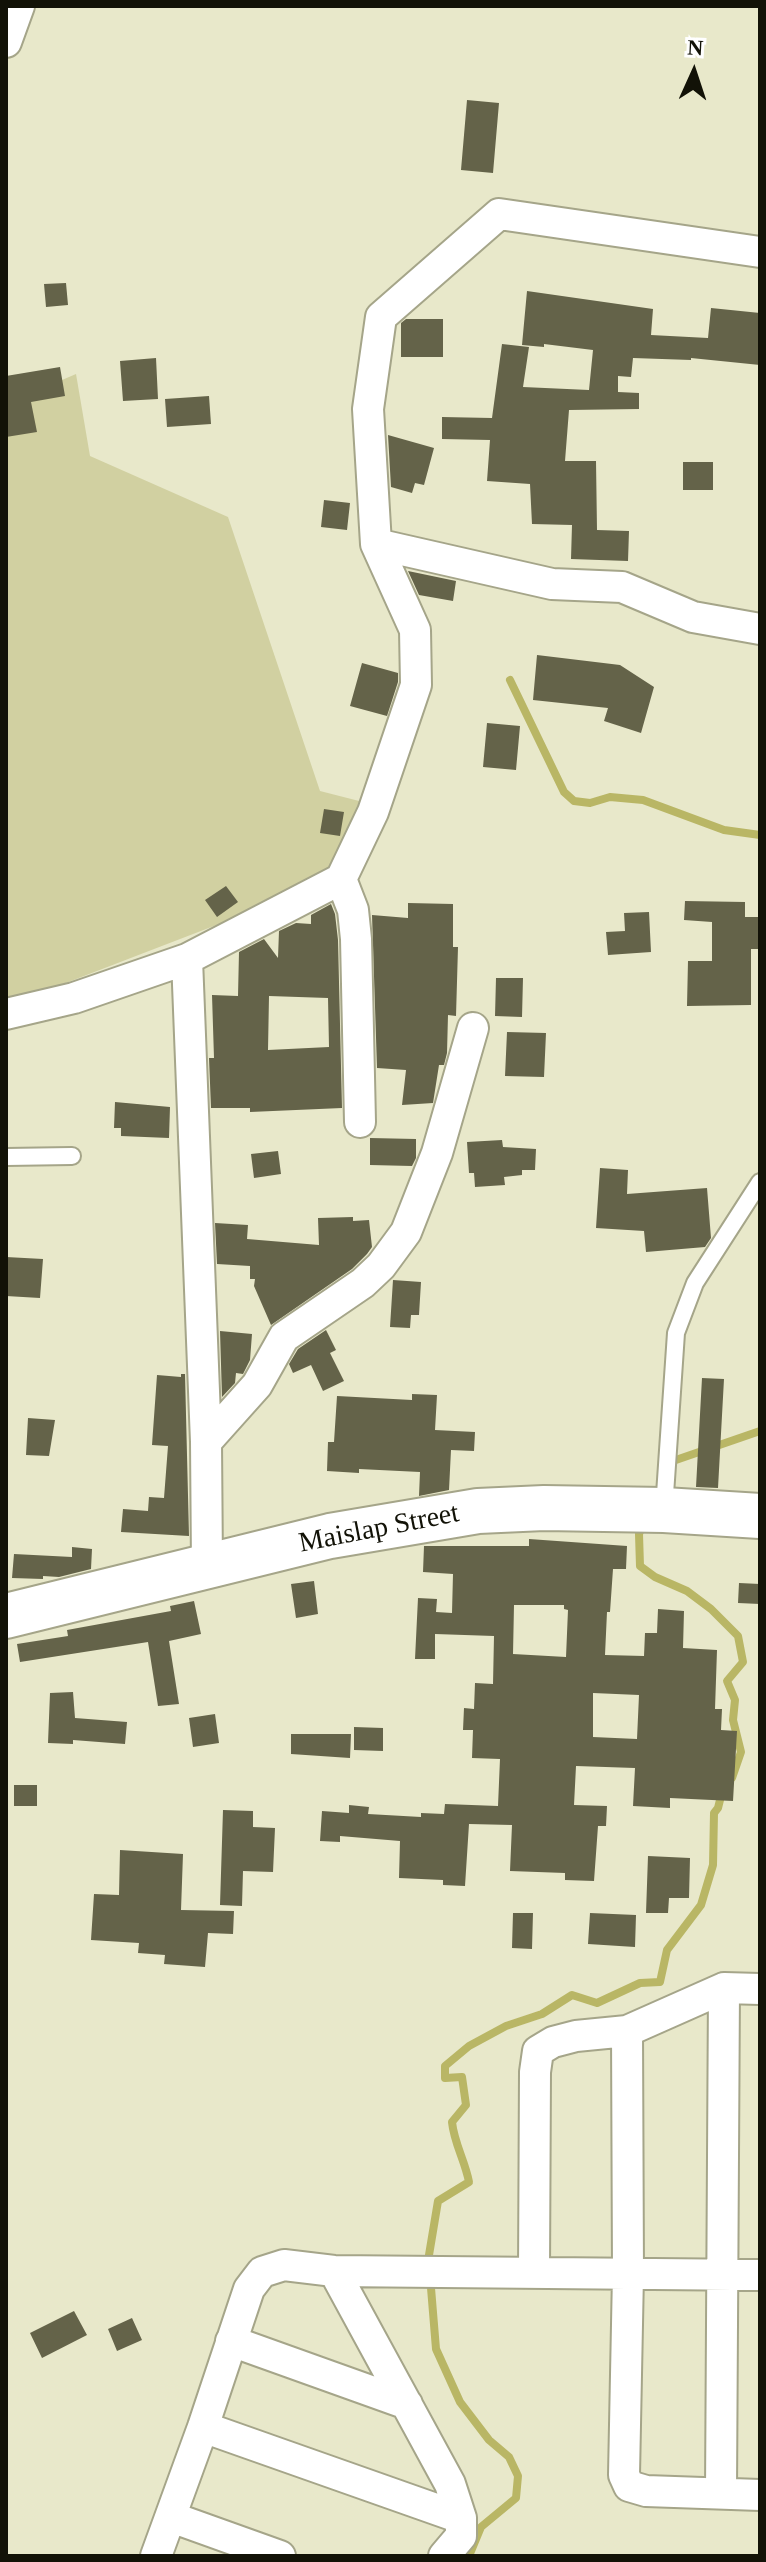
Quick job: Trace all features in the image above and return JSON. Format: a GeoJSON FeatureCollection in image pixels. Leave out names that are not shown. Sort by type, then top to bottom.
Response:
{"type":"FeatureCollection","features":[{"type":"Feature","properties":{"kind":"main road","name":"Maislap Street"},"geometry":{"type":"LineString","coordinates":[[6,1616],[330,1536],[478,1511],[544,1508],[664,1510],[760,1516]]}},
{"type":"Feature","properties":{"kind":"street"},"geometry":{"type":"LineString","coordinates":[[6,42],[19,6]]}},
{"type":"Feature","properties":{"kind":"street"},"geometry":{"type":"LineString","coordinates":[[6,1014],[74,998],[187,959],[341,879],[373,812],[416,685],[415,630],[376,544],[368,409],[381,317],[499,214],[760,252]]}},
{"type":"Feature","properties":{"kind":"street"},"geometry":{"type":"LineString","coordinates":[[376,544],[552,584],[622,587],[693,617],[760,629]]}},
{"type":"Feature","properties":{"kind":"street"},"geometry":{"type":"LineString","coordinates":[[341,879],[353,910],[356,939],[360,1122]]}},
{"type":"Feature","properties":{"kind":"street"},"geometry":{"type":"LineString","coordinates":[[187,959],[206,1442],[207,1567]]}},
{"type":"Feature","properties":{"kind":"street"},"geometry":{"type":"LineString","coordinates":[[206,1442],[257,1385],[284,1337],[363,1283],[381,1266],[406,1232],[437,1153],[473,1028]]}},
{"type":"Feature","properties":{"kind":"street"},"geometry":{"type":"LineString","coordinates":[[721,2492],[724,1988]]}},
{"type":"Feature","properties":{"kind":"street"},"geometry":{"type":"LineString","coordinates":[[534,2272],[535,2072],[538,2051],[553,2042],[576,2036],[627,2031],[724,1988],[760,1989]]}},
{"type":"Feature","properties":{"kind":"street"},"geometry":{"type":"LineString","coordinates":[[627,2031],[628,2274],[624,2475],[629,2486],[646,2491],[760,2495]]}},
{"type":"Feature","properties":{"kind":"street"},"geometry":{"type":"LineString","coordinates":[[156,2556],[249,2289],[262,2272],[284,2265],[334,2271],[760,2275]]}},
{"type":"Feature","properties":{"kind":"street"},"geometry":{"type":"LineString","coordinates":[[334,2271],[450,2484],[461,2518],[461,2536],[444,2556]]}},
{"type":"Feature","properties":{"kind":"street"},"geometry":{"type":"LineString","coordinates":[[231,2341],[407,2404]]}},
{"type":"Feature","properties":{"kind":"street"},"geometry":{"type":"LineString","coordinates":[[203,2427],[461,2518]]}},
{"type":"Feature","properties":{"kind":"street"},"geometry":{"type":"LineString","coordinates":[[171,2517],[280,2556]]}},
{"type":"Feature","properties":{"kind":"lane"},"geometry":{"type":"LineString","coordinates":[[6,1157],[72,1156]]}},
{"type":"Feature","properties":{"kind":"lane"},"geometry":{"type":"LineString","coordinates":[[664,1510],[676,1333],[695,1283],[760,1182]]}},
{"type":"Feature","properties":{"kind":"green space"},"geometry":{"type":"Polygon","coordinates":[[[76,374],[90,456],[228,517],[320,791],[363,802],[336,879],[6,1006],[6,404],[76,374]]]}},
{"type":"Feature","properties":{"kind":"building"},"geometry":{"type":"Polygon","coordinates":[[[467,100],[499,103],[493,173],[461,170],[467,100]]]}},
{"type":"Feature","properties":{"kind":"building"},"geometry":{"type":"Polygon","coordinates":[[[66,283],[68,305],[46,307],[44,284],[66,283]]]}},
{"type":"Feature","properties":{"kind":"building"},"geometry":{"type":"Polygon","coordinates":[[[527,291],[653,309],[651,335],[708,338],[711,308],[760,313],[760,365],[691,358],[633,358],[631,377],[618,376],[618,392],[639,393],[639,409],[569,410],[565,461],[596,461],[597,530],[629,531],[628,561],[571,559],[572,525],[532,524],[530,484],[487,481],[490,440],[442,439],[442,417],[492,418],[502,344],[529,347],[523,387],[589,390],[593,350],[544,344],[544,347],[522,345],[527,291]]]}},
{"type":"Feature","properties":{"kind":"building"},"geometry":{"type":"Polygon","coordinates":[[[406,319],[443,319],[443,357],[401,357],[401,323],[406,319]]]}},
{"type":"Feature","properties":{"kind":"building"},"geometry":{"type":"Polygon","coordinates":[[[156,358],[158,399],[123,401],[120,361],[156,358]]]}},
{"type":"Feature","properties":{"kind":"building"},"geometry":{"type":"Polygon","coordinates":[[[60,367],[65,396],[31,402],[37,432],[6,437],[6,376],[60,367]]]}},
{"type":"Feature","properties":{"kind":"building"},"geometry":{"type":"Polygon","coordinates":[[[209,396],[211,424],[167,427],[165,399],[209,396]]]}},
{"type":"Feature","properties":{"kind":"building"},"geometry":{"type":"Polygon","coordinates":[[[388,435],[434,448],[424,485],[415,483],[412,493],[391,487],[388,435]]]}},
{"type":"Feature","properties":{"kind":"building"},"geometry":{"type":"Polygon","coordinates":[[[683,462],[713,462],[713,490],[683,490],[683,462]]]}},
{"type":"Feature","properties":{"kind":"building"},"geometry":{"type":"Polygon","coordinates":[[[324,500],[350,503],[347,530],[321,527],[324,500]]]}},
{"type":"Feature","properties":{"kind":"building"},"geometry":{"type":"Polygon","coordinates":[[[408,571],[456,581],[453,601],[419,595],[408,571]]]}},
{"type":"Feature","properties":{"kind":"building"},"geometry":{"type":"Polygon","coordinates":[[[537,655],[620,665],[654,687],[641,733],[604,721],[608,708],[533,700],[537,655]]]}},
{"type":"Feature","properties":{"kind":"building"},"geometry":{"type":"Polygon","coordinates":[[[362,663],[398,673],[387,716],[350,706],[362,663]]]}},
{"type":"Feature","properties":{"kind":"building"},"geometry":{"type":"Polygon","coordinates":[[[487,723],[520,726],[516,770],[483,767],[487,723]]]}},
{"type":"Feature","properties":{"kind":"building"},"geometry":{"type":"Polygon","coordinates":[[[324,809],[344,812],[340,836],[320,833],[324,809]]]}},
{"type":"Feature","properties":{"kind":"building"},"geometry":{"type":"Polygon","coordinates":[[[226,886],[238,902],[217,917],[205,900],[226,886]]]}},
{"type":"Feature","properties":{"kind":"building"},"geometry":{"type":"Polygon","coordinates":[[[685,901],[745,902],[745,917],[760,917],[760,949],[751,949],[751,1005],[687,1006],[688,961],[712,961],[712,922],[684,920],[685,901]]]}},
{"type":"Feature","properties":{"kind":"building"},"geometry":{"type":"Polygon","coordinates":[[[408,903],[453,904],[453,947],[458,947],[456,1016],[448,1015],[447,1053],[444,1065],[439,1065],[433,1103],[402,1105],[406,1070],[377,1068],[372,915],[408,918],[408,903]]]}},
{"type":"Feature","properties":{"kind":"building"},"geometry":{"type":"Polygon","coordinates":[[[331,904],[335,914],[342,1108],[250,1112],[250,1108],[211,1108],[209,1058],[214,1058],[212,995],[238,996],[239,952],[264,939],[278,958],[279,931],[296,923],[311,924],[311,915],[331,904]],[[269,996],[268,1050],[329,1047],[328,998],[269,996]]]}},
{"type":"Feature","properties":{"kind":"building"},"geometry":{"type":"Polygon","coordinates":[[[649,912],[651,952],[608,955],[606,932],[625,931],[624,913],[649,912]]]}},
{"type":"Feature","properties":{"kind":"building"},"geometry":{"type":"Polygon","coordinates":[[[496,978],[523,978],[522,1017],[495,1016],[496,978]]]}},
{"type":"Feature","properties":{"kind":"building"},"geometry":{"type":"Polygon","coordinates":[[[507,1032],[546,1033],[544,1077],[505,1076],[507,1032]]]}},
{"type":"Feature","properties":{"kind":"building"},"geometry":{"type":"Polygon","coordinates":[[[115,1102],[170,1107],[169,1138],[121,1136],[121,1128],[114,1128],[115,1102]]]}},
{"type":"Feature","properties":{"kind":"building"},"geometry":{"type":"Polygon","coordinates":[[[370,1138],[416,1139],[416,1158],[412,1166],[370,1165],[370,1138]]]}},
{"type":"Feature","properties":{"kind":"building"},"geometry":{"type":"Polygon","coordinates":[[[502,1140],[503,1147],[536,1149],[535,1170],[522,1170],[522,1175],[504,1177],[505,1185],[475,1187],[474,1173],[469,1173],[467,1142],[502,1140]]]}},
{"type":"Feature","properties":{"kind":"building"},"geometry":{"type":"Polygon","coordinates":[[[278,1151],[281,1174],[254,1178],[251,1154],[278,1151]]]}},
{"type":"Feature","properties":{"kind":"building"},"geometry":{"type":"Polygon","coordinates":[[[600,1168],[628,1170],[627,1194],[707,1188],[711,1238],[705,1247],[646,1252],[644,1231],[596,1228],[600,1168]]]}},
{"type":"Feature","properties":{"kind":"building"},"geometry":{"type":"Polygon","coordinates":[[[353,1217],[353,1221],[369,1220],[372,1247],[367,1254],[352,1269],[271,1325],[254,1286],[255,1279],[250,1279],[250,1266],[217,1264],[215,1223],[248,1225],[247,1239],[319,1245],[318,1218],[353,1217]]]}},
{"type":"Feature","properties":{"kind":"building"},"geometry":{"type":"Polygon","coordinates":[[[6,1257],[43,1259],[40,1298],[6,1296],[6,1257]]]}},
{"type":"Feature","properties":{"kind":"building"},"geometry":{"type":"Polygon","coordinates":[[[393,1280],[421,1282],[419,1315],[411,1315],[410,1328],[390,1327],[393,1280]]]}},
{"type":"Feature","properties":{"kind":"building"},"geometry":{"type":"Polygon","coordinates":[[[326,1330],[336,1350],[330,1353],[344,1381],[323,1391],[311,1365],[293,1373],[289,1364],[298,1349],[326,1330]]]}},
{"type":"Feature","properties":{"kind":"building"},"geometry":{"type":"Polygon","coordinates":[[[220,1331],[252,1334],[250,1360],[243,1374],[236,1373],[235,1383],[222,1397],[220,1331]]]}},
{"type":"Feature","properties":{"kind":"building"},"geometry":{"type":"Polygon","coordinates":[[[185,1374],[189,1536],[121,1532],[123,1509],[148,1511],[149,1497],[164,1498],[168,1446],[152,1445],[157,1375],[181,1377],[185,1374]]]}},
{"type":"Feature","properties":{"kind":"building"},"geometry":{"type":"Polygon","coordinates":[[[702,1378],[724,1379],[718,1488],[696,1487],[702,1378]]]}},
{"type":"Feature","properties":{"kind":"building"},"geometry":{"type":"Polygon","coordinates":[[[412,1394],[437,1395],[435,1430],[475,1432],[474,1451],[451,1450],[449,1490],[419,1496],[420,1472],[327,1471],[328,1442],[334,1442],[337,1396],[412,1400],[412,1394]]]}},
{"type":"Feature","properties":{"kind":"building"},"geometry":{"type":"Polygon","coordinates":[[[28,1418],[55,1420],[49,1456],[26,1455],[28,1418]]]}},
{"type":"Feature","properties":{"kind":"building"},"geometry":{"type":"Polygon","coordinates":[[[529,1539],[627,1546],[626,1569],[613,1569],[605,1655],[644,1656],[645,1633],[657,1633],[658,1609],[684,1611],[683,1648],[717,1650],[715,1709],[722,1709],[721,1730],[737,1731],[733,1801],[670,1798],[670,1808],[633,1806],[635,1768],[576,1766],[574,1805],[607,1806],[606,1826],[598,1826],[594,1881],[565,1880],[565,1873],[510,1871],[512,1825],[469,1824],[465,1886],[443,1885],[443,1880],[399,1878],[400,1841],[340,1836],[340,1842],[320,1841],[322,1811],[349,1813],[349,1805],[369,1807],[368,1814],[421,1817],[421,1813],[444,1814],[445,1804],[498,1806],[500,1759],[472,1758],[473,1730],[463,1730],[464,1708],[474,1709],[475,1683],[493,1684],[494,1636],[435,1634],[435,1659],[415,1659],[418,1598],[437,1599],[436,1612],[452,1613],[453,1574],[423,1572],[424,1546],[529,1546],[529,1539]],[[514,1605],[513,1654],[566,1657],[568,1610],[564,1609],[564,1605],[514,1605]],[[593,1693],[593,1737],[637,1739],[639,1695],[593,1693]]]}},
{"type":"Feature","properties":{"kind":"building"},"geometry":{"type":"Polygon","coordinates":[[[72,1547],[92,1549],[91,1569],[59,1577],[43,1576],[43,1579],[12,1578],[14,1554],[72,1557],[72,1547]]]}},
{"type":"Feature","properties":{"kind":"building"},"geometry":{"type":"Polygon","coordinates":[[[314,1581],[318,1614],[296,1618],[291,1584],[314,1581]]]}},
{"type":"Feature","properties":{"kind":"building"},"geometry":{"type":"Polygon","coordinates":[[[739,1583],[760,1584],[760,1604],[738,1603],[739,1583]]]}},
{"type":"Feature","properties":{"kind":"building"},"geometry":{"type":"Polygon","coordinates":[[[194,1601],[201,1634],[169,1641],[179,1704],[158,1706],[148,1642],[20,1662],[17,1644],[68,1636],[67,1630],[171,1611],[170,1606],[194,1601]]]}},
{"type":"Feature","properties":{"kind":"building"},"geometry":{"type":"Polygon","coordinates":[[[73,1692],[75,1718],[127,1722],[125,1744],[73,1740],[73,1744],[48,1743],[50,1693],[73,1692]]]}},
{"type":"Feature","properties":{"kind":"building"},"geometry":{"type":"Polygon","coordinates":[[[215,1714],[219,1743],[193,1747],[189,1718],[215,1714]]]}},
{"type":"Feature","properties":{"kind":"building"},"geometry":{"type":"Polygon","coordinates":[[[354,1727],[383,1728],[383,1751],[354,1750],[354,1727]]]}},
{"type":"Feature","properties":{"kind":"building"},"geometry":{"type":"Polygon","coordinates":[[[291,1734],[351,1734],[350,1758],[291,1754],[291,1734]]]}},
{"type":"Feature","properties":{"kind":"building"},"geometry":{"type":"Polygon","coordinates":[[[14,1785],[37,1785],[37,1806],[14,1806],[14,1785]]]}},
{"type":"Feature","properties":{"kind":"building"},"geometry":{"type":"Polygon","coordinates":[[[223,1810],[253,1811],[253,1827],[275,1828],[273,1872],[243,1871],[242,1906],[220,1905],[223,1810]]]}},
{"type":"Feature","properties":{"kind":"building"},"geometry":{"type":"Polygon","coordinates":[[[120,1850],[183,1854],[181,1910],[234,1911],[233,1934],[208,1933],[205,1967],[164,1964],[165,1955],[138,1953],[139,1943],[91,1940],[94,1894],[119,1895],[120,1850]]]}},
{"type":"Feature","properties":{"kind":"building"},"geometry":{"type":"Polygon","coordinates":[[[648,1856],[690,1858],[689,1898],[669,1898],[668,1913],[646,1913],[648,1856]]]}},
{"type":"Feature","properties":{"kind":"building"},"geometry":{"type":"Polygon","coordinates":[[[513,1913],[533,1913],[532,1949],[512,1948],[513,1913]]]}},
{"type":"Feature","properties":{"kind":"building"},"geometry":{"type":"Polygon","coordinates":[[[590,1913],[636,1915],[635,1947],[588,1944],[590,1913]]]}},
{"type":"Feature","properties":{"kind":"building"},"geometry":{"type":"Polygon","coordinates":[[[74,2311],[87,2335],[42,2358],[30,2333],[74,2311]]]}},
{"type":"Feature","properties":{"kind":"building"},"geometry":{"type":"Polygon","coordinates":[[[132,2318],[142,2340],[117,2351],[108,2329],[132,2318]]]}},
{"type":"Feature","properties":{"kind":"waterway"},"geometry":{"type":"LineString","coordinates":[[510,680],[564,792],[574,801],[590,803],[610,797],[643,800],[724,830],[760,835]]}},
{"type":"Feature","properties":{"kind":"waterway"},"geometry":{"type":"LineString","coordinates":[[668,1467],[670,1462],[760,1431]]}},
{"type":"Feature","properties":{"kind":"waterway"},"geometry":{"type":"LineString","coordinates":[[643,1524],[639,1534],[640,1566],[655,1577],[687,1591],[738,1636],[743,1662],[727,1681],[735,1700],[733,1720],[741,1752],[732,1778]]}},
{"type":"Feature","properties":{"kind":"waterway"},"geometry":{"type":"LineString","coordinates":[[429,2255],[438,2201],[469,2182],[452,2122],[466,2105],[462,2077],[445,2078],[445,2066],[469,2046],[506,2026],[542,2014],[572,1995],[597,2003],[640,1983],[660,1982],[667,1950],[701,1905],[713,1865],[714,1813],[722,1792]]}},
{"type":"Feature","properties":{"kind":"waterway"},"geometry":{"type":"LineString","coordinates":[[431,2288],[436,2349],[460,2402],[489,2440],[509,2457],[518,2476],[516,2498],[481,2527],[469,2556]]}}]}
